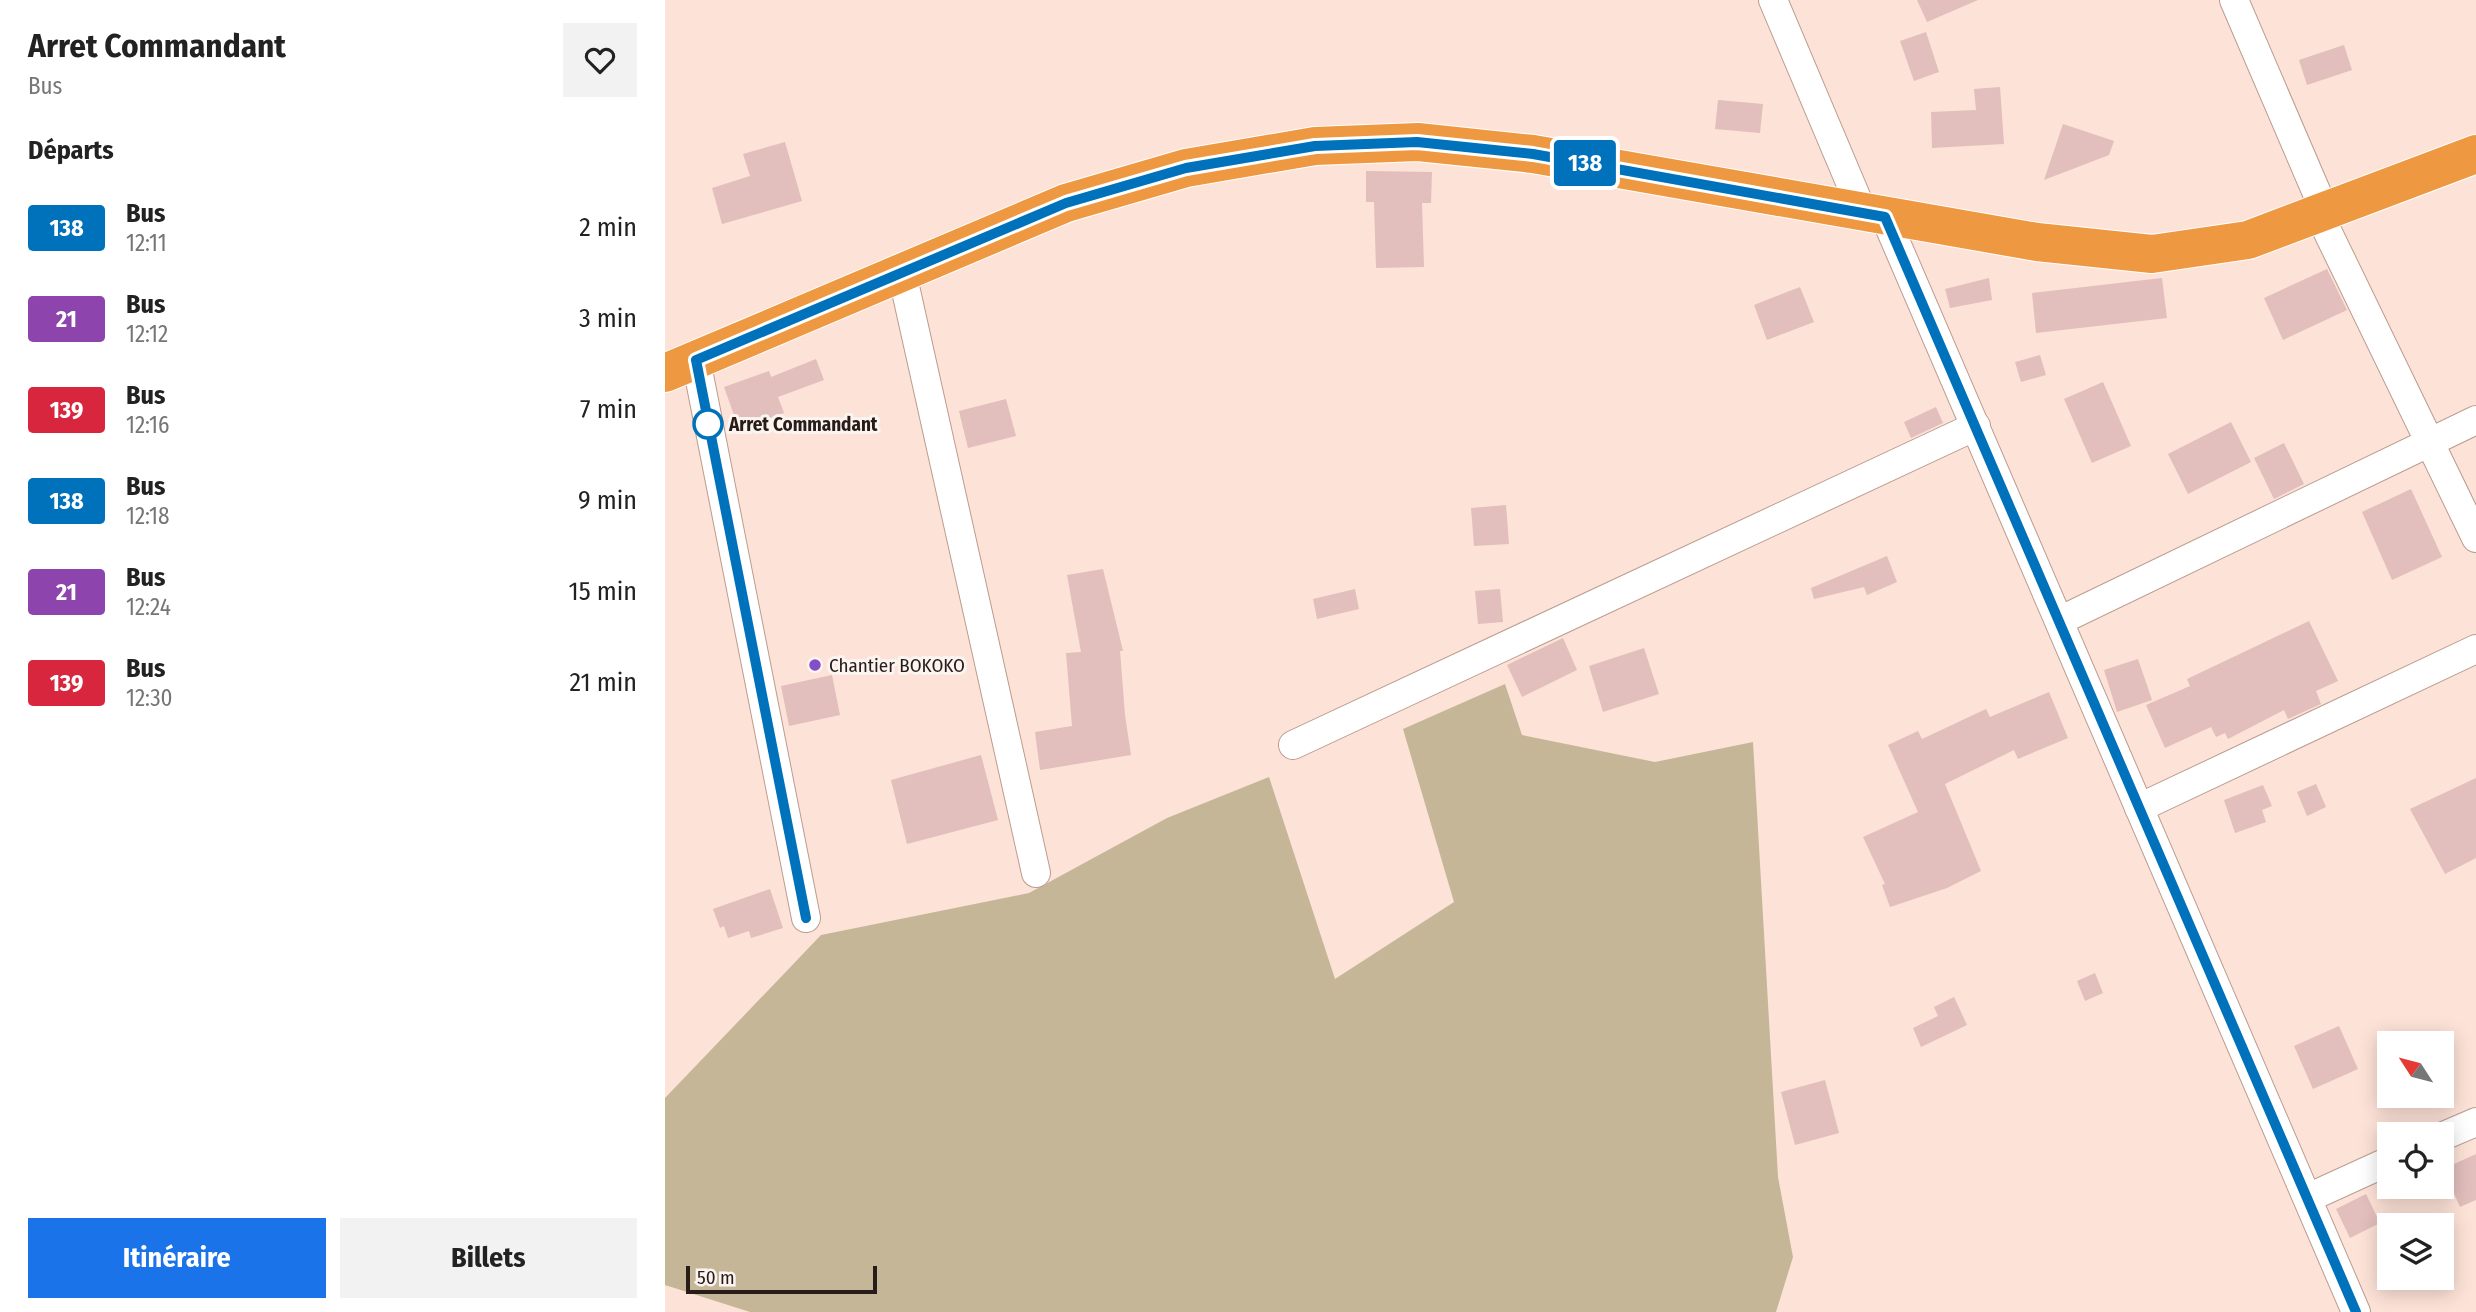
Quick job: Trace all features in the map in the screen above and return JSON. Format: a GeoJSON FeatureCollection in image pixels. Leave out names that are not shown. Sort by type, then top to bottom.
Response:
{"type":"FeatureCollection","features":[{"type":"Feature","properties":{"kind":"highway"},"geometry":{"type":"LineString","coordinates":[[680,367],[1066,203],[1186,168],[1315,146],[1417,142],[1533,154],[2037,242],[2152,254],[2248,240],[2476,154]]}},
{"type":"Feature","properties":{"kind":"street"},"geometry":{"type":"LineString","coordinates":[[1773,0],[1976,426],[2356,1312]]}},
{"type":"Feature","properties":{"kind":"street"},"geometry":{"type":"LineString","coordinates":[[2234,0],[2322,213],[2476,538]]}},
{"type":"Feature","properties":{"kind":"street"},"geometry":{"type":"LineString","coordinates":[[902,273],[1036,873]]}},
{"type":"Feature","properties":{"kind":"street"},"geometry":{"type":"LineString","coordinates":[[680,367],[806,918]]}},
{"type":"Feature","properties":{"kind":"street"},"geometry":{"type":"LineString","coordinates":[[2059,621],[2476,420]]}},
{"type":"Feature","properties":{"kind":"street"},"geometry":{"type":"LineString","coordinates":[[1293,745],[1976,426]]}},
{"type":"Feature","properties":{"kind":"street"},"geometry":{"type":"LineString","coordinates":[[2139,808],[2476,649]]}},
{"type":"Feature","properties":{"kind":"street"},"geometry":{"type":"LineString","coordinates":[[2454,1131],[2476,1122]]}},
{"type":"Feature","properties":{"kind":"street"},"geometry":{"type":"LineString","coordinates":[[2308,1198],[2377,1166]]}},
{"type":"Feature","properties":{"kind":"shaded area"},"geometry":{"type":"Polygon","coordinates":[[[1505,684],[1522,735],[1655,762],[1753,742],[1778,1177],[1793,1257],[1776,1312],[750,1312],[665,1285],[665,1098],[821,935],[1029,893],[1167,818],[1269,777],[1335,979],[1454,902],[1403,729],[1505,684]]]}},
{"type":"Feature","properties":{"kind":"building"},"geometry":{"type":"Polygon","coordinates":[[[1917,0],[1978,0],[1927,22],[1917,0]]]}},
{"type":"Feature","properties":{"kind":"building"},"geometry":{"type":"Polygon","coordinates":[[[1926,32],[1939,72],[1914,81],[1900,41],[1926,32]]]}},
{"type":"Feature","properties":{"kind":"building"},"geometry":{"type":"Polygon","coordinates":[[[2344,45],[2352,70],[2307,85],[2299,60],[2344,45]]]}},
{"type":"Feature","properties":{"kind":"building"},"geometry":{"type":"Polygon","coordinates":[[[2000,87],[2004,144],[1932,148],[1931,112],[1976,110],[1974,89],[2000,87]]]}},
{"type":"Feature","properties":{"kind":"building"},"geometry":{"type":"Polygon","coordinates":[[[1718,100],[1763,104],[1760,133],[1715,129],[1718,100]]]}},
{"type":"Feature","properties":{"kind":"building"},"geometry":{"type":"Polygon","coordinates":[[[2063,124],[2114,141],[2109,155],[2044,180],[2063,124]]]}},
{"type":"Feature","properties":{"kind":"building"},"geometry":{"type":"Polygon","coordinates":[[[785,142],[802,201],[722,224],[712,188],[750,176],[743,154],[785,142]]]}},
{"type":"Feature","properties":{"kind":"building"},"geometry":{"type":"Polygon","coordinates":[[[1366,171],[1432,172],[1431,203],[1422,203],[1424,267],[1376,268],[1374,202],[1366,202],[1366,171]]]}},
{"type":"Feature","properties":{"kind":"building"},"geometry":{"type":"Polygon","coordinates":[[[2327,269],[2347,310],[2283,340],[2264,298],[2327,269]]]}},
{"type":"Feature","properties":{"kind":"building"},"geometry":{"type":"Polygon","coordinates":[[[1989,278],[1992,300],[1950,308],[1945,289],[1989,278]]]}},
{"type":"Feature","properties":{"kind":"building"},"geometry":{"type":"Polygon","coordinates":[[[2162,278],[2167,318],[2036,333],[2032,293],[2162,278]]]}},
{"type":"Feature","properties":{"kind":"building"},"geometry":{"type":"Polygon","coordinates":[[[1800,287],[1814,322],[1767,340],[1754,305],[1800,287]]]}},
{"type":"Feature","properties":{"kind":"building"},"geometry":{"type":"Polygon","coordinates":[[[2040,355],[2046,375],[2021,382],[2015,362],[2040,355]]]}},
{"type":"Feature","properties":{"kind":"building"},"geometry":{"type":"Polygon","coordinates":[[[816,359],[824,380],[778,397],[784,413],[739,429],[724,387],[769,371],[771,377],[816,359]]]}},
{"type":"Feature","properties":{"kind":"building"},"geometry":{"type":"Polygon","coordinates":[[[2103,382],[2131,446],[2092,463],[2064,399],[2103,382]]]}},
{"type":"Feature","properties":{"kind":"building"},"geometry":{"type":"Polygon","coordinates":[[[1006,399],[1016,436],[968,448],[959,411],[1006,399]]]}},
{"type":"Feature","properties":{"kind":"building"},"geometry":{"type":"Polygon","coordinates":[[[1936,407],[1943,423],[1911,438],[1904,422],[1936,407]]]}},
{"type":"Feature","properties":{"kind":"building"},"geometry":{"type":"Polygon","coordinates":[[[2231,422],[2251,462],[2188,494],[2168,454],[2231,422]]]}},
{"type":"Feature","properties":{"kind":"building"},"geometry":{"type":"Polygon","coordinates":[[[2284,443],[2304,484],[2274,499],[2254,458],[2284,443]]]}},
{"type":"Feature","properties":{"kind":"building"},"geometry":{"type":"Polygon","coordinates":[[[2411,489],[2442,557],[2392,580],[2362,512],[2411,489]]]}},
{"type":"Feature","properties":{"kind":"building"},"geometry":{"type":"Polygon","coordinates":[[[1506,505],[1509,544],[1474,546],[1471,508],[1506,505]]]}},
{"type":"Feature","properties":{"kind":"building"},"geometry":{"type":"Polygon","coordinates":[[[1887,556],[1897,582],[1867,595],[1864,587],[1814,599],[1811,588],[1887,556]]]}},
{"type":"Feature","properties":{"kind":"building"},"geometry":{"type":"Polygon","coordinates":[[[1103,569],[1123,651],[1120,651],[1131,755],[1040,770],[1035,732],[1072,726],[1066,653],[1081,652],[1067,575],[1103,569]]]}},
{"type":"Feature","properties":{"kind":"building"},"geometry":{"type":"Polygon","coordinates":[[[1355,589],[1359,609],[1317,619],[1313,599],[1355,589]]]}},
{"type":"Feature","properties":{"kind":"building"},"geometry":{"type":"Polygon","coordinates":[[[1500,589],[1503,622],[1478,624],[1475,591],[1500,589]]]}},
{"type":"Feature","properties":{"kind":"building"},"geometry":{"type":"Polygon","coordinates":[[[2309,621],[2338,681],[2316,691],[2321,704],[2288,719],[2284,710],[2228,739],[2225,733],[2216,737],[2211,727],[2165,748],[2146,705],[2190,686],[2187,679],[2309,621]]]}},
{"type":"Feature","properties":{"kind":"building"},"geometry":{"type":"Polygon","coordinates":[[[1563,638],[1577,670],[1522,697],[1507,665],[1563,638]]]}},
{"type":"Feature","properties":{"kind":"building"},"geometry":{"type":"Polygon","coordinates":[[[1644,648],[1659,694],[1603,712],[1589,666],[1644,648]]]}},
{"type":"Feature","properties":{"kind":"building"},"geometry":{"type":"Polygon","coordinates":[[[2138,659],[2152,700],[2117,712],[2104,670],[2138,659]]]}},
{"type":"Feature","properties":{"kind":"building"},"geometry":{"type":"Polygon","coordinates":[[[832,675],[840,715],[789,726],[781,686],[832,675]]]}},
{"type":"Feature","properties":{"kind":"building"},"geometry":{"type":"Polygon","coordinates":[[[2049,692],[2068,738],[2018,759],[2014,750],[1945,784],[1981,871],[1947,888],[1890,907],[1882,885],[1885,884],[1863,837],[1918,812],[1888,745],[1918,731],[1922,739],[1986,709],[1990,717],[2049,692]]]}},
{"type":"Feature","properties":{"kind":"building"},"geometry":{"type":"Polygon","coordinates":[[[981,755],[998,820],[907,844],[891,780],[981,755]]]}},
{"type":"Feature","properties":{"kind":"building"},"geometry":{"type":"Polygon","coordinates":[[[2476,778],[2476,858],[2445,874],[2410,809],[2476,778]]]}},
{"type":"Feature","properties":{"kind":"building"},"geometry":{"type":"Polygon","coordinates":[[[2316,784],[2326,807],[2307,816],[2297,792],[2316,784]]]}},
{"type":"Feature","properties":{"kind":"building"},"geometry":{"type":"Polygon","coordinates":[[[2263,785],[2272,806],[2262,810],[2266,822],[2235,833],[2224,800],[2263,785]]]}},
{"type":"Feature","properties":{"kind":"building"},"geometry":{"type":"Polygon","coordinates":[[[770,889],[783,928],[751,938],[749,931],[728,938],[724,926],[720,928],[713,909],[770,889]]]}},
{"type":"Feature","properties":{"kind":"building"},"geometry":{"type":"Polygon","coordinates":[[[2095,973],[2103,993],[2085,1001],[2077,981],[2095,973]]]}},
{"type":"Feature","properties":{"kind":"building"},"geometry":{"type":"Polygon","coordinates":[[[1954,997],[1967,1025],[1921,1047],[1913,1028],[1938,1016],[1934,1007],[1954,997]]]}},
{"type":"Feature","properties":{"kind":"building"},"geometry":{"type":"Polygon","coordinates":[[[2339,1026],[2358,1069],[2313,1089],[2294,1046],[2339,1026]]]}},
{"type":"Feature","properties":{"kind":"building"},"geometry":{"type":"Polygon","coordinates":[[[1825,1080],[1839,1133],[1795,1145],[1781,1092],[1825,1080]]]}},
{"type":"Feature","properties":{"kind":"building"},"geometry":{"type":"Polygon","coordinates":[[[2476,1154],[2476,1200],[2460,1207],[2454,1194],[2454,1164],[2476,1154]]]}},
{"type":"Feature","properties":{"kind":"building"},"geometry":{"type":"Polygon","coordinates":[[[2366,1194],[2377,1217],[2377,1224],[2350,1238],[2336,1209],[2366,1194]]]}},
{"type":"Feature","properties":{"kind":"bus line","name":"138"},"geometry":{"type":"LineString","coordinates":[[806,918],[696,360],[1066,203],[1186,168],[1315,146],[1417,142],[1533,154],[1885,217],[2356,1312]]}},
{"type":"Feature","properties":{"kind":"place","name":"Arret Commandant"},"geometry":{"type":"Point","coordinates":[708,424]}},
{"type":"Feature","properties":{"kind":"place","name":"Chantier BOKOKO"},"geometry":{"type":"Point","coordinates":[815,665]}}]}
